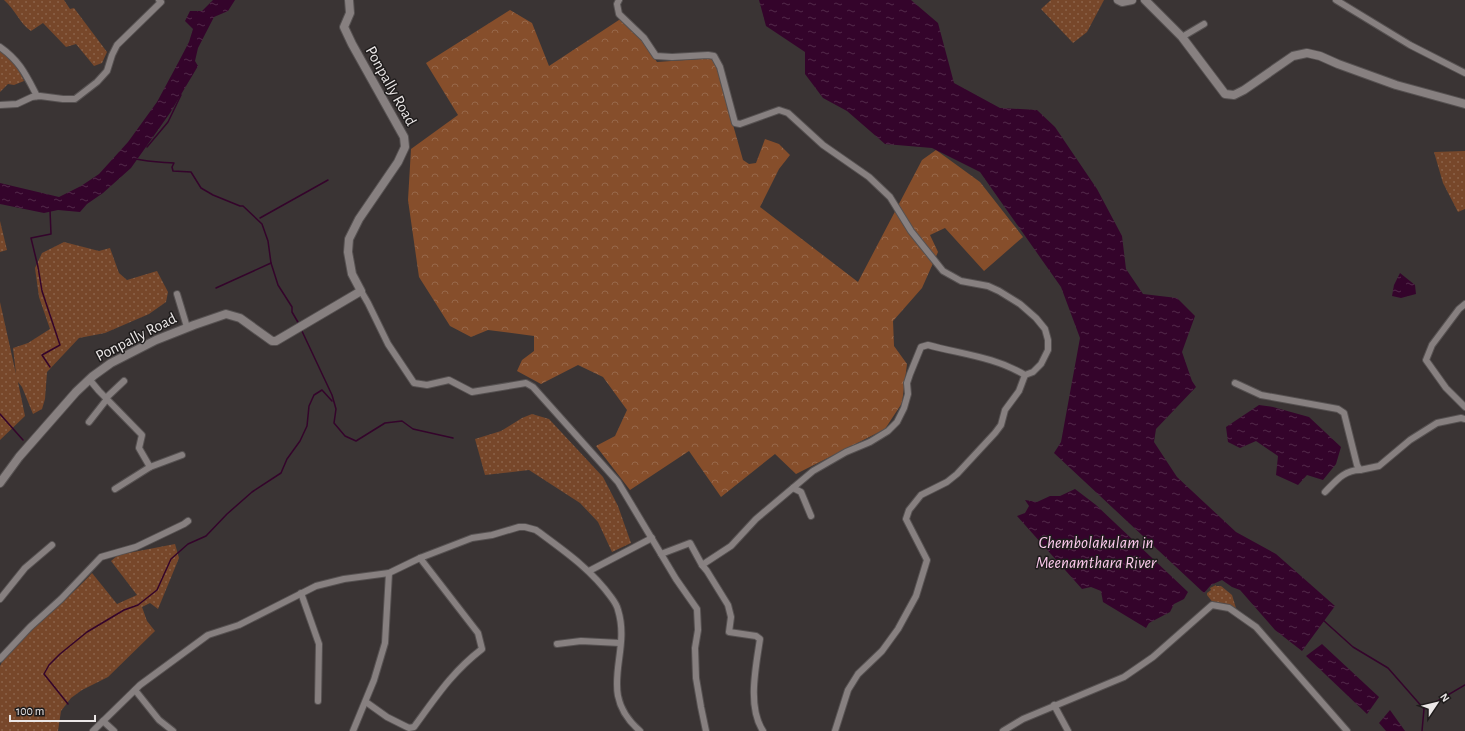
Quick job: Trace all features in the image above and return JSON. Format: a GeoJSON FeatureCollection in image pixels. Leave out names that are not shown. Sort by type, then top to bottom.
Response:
{"type":"FeatureCollection","features":[{"type":"Feature","properties":{"kind":"main road","name":"Ponpally Road"},"geometry":{"type":"LineString","coordinates":[[0,483],[19,457],[76,392],[111,363],[156,340],[187,327],[226,314],[240,318],[272,342],[361,291],[352,274],[348,252],[349,239],[359,219],[398,162],[405,147],[404,138],[344,27],[350,13],[349,0]]}},
{"type":"Feature","properties":{"kind":"main road"},"geometry":{"type":"LineString","coordinates":[[1118,0],[1122,2],[1132,0]]}},
{"type":"Feature","properties":{"kind":"main road"},"geometry":{"type":"LineString","coordinates":[[1146,0],[1182,36],[1225,94],[1234,95],[1244,90],[1293,56],[1307,53],[1320,56],[1396,85],[1465,104]]}},
{"type":"Feature","properties":{"kind":"street"},"geometry":{"type":"LineString","coordinates":[[0,105],[17,104],[32,96],[75,99],[97,82],[107,71],[117,45],[162,2],[159,0]]}},
{"type":"Feature","properties":{"kind":"street"},"geometry":{"type":"LineString","coordinates":[[619,0],[617,4],[619,14],[644,38],[656,56],[714,56],[720,67],[735,123],[740,124],[779,110],[788,113],[823,145],[868,177],[890,197],[911,231],[943,270],[961,281],[988,286],[1020,304],[1036,318],[1044,329],[1048,340],[1048,350],[1041,364],[1033,372],[1025,375],[1018,391],[1006,410],[1001,425],[995,433],[957,474],[947,482],[921,495],[909,510],[906,519],[927,560],[916,596],[898,630],[882,651],[858,674],[848,690],[835,731]]}},
{"type":"Feature","properties":{"kind":"street"},"geometry":{"type":"LineString","coordinates":[[1336,0],[1410,45],[1465,73]]}},
{"type":"Feature","properties":{"kind":"street"},"geometry":{"type":"LineString","coordinates":[[1182,36],[1204,24]]}},
{"type":"Feature","properties":{"kind":"street"},"geometry":{"type":"LineString","coordinates":[[0,47],[20,64],[37,96]]}},
{"type":"Feature","properties":{"kind":"street"},"geometry":{"type":"LineString","coordinates":[[361,291],[385,339],[414,383],[428,385],[449,380],[472,392],[526,383],[533,387],[618,482],[676,579],[697,609],[698,630],[695,648],[696,678],[706,731]]}},
{"type":"Feature","properties":{"kind":"street"},"geometry":{"type":"LineString","coordinates":[[177,294],[187,327]]}},
{"type":"Feature","properties":{"kind":"street"},"geometry":{"type":"LineString","coordinates":[[1465,304],[1459,309],[1432,344],[1426,360],[1446,388],[1465,407]]}},
{"type":"Feature","properties":{"kind":"street"},"geometry":{"type":"LineString","coordinates":[[702,565],[731,546],[756,519],[803,478],[822,465],[846,452],[879,438],[888,431],[897,422],[904,408],[908,394],[907,383],[921,347],[928,345],[984,358],[1017,370],[1025,375]]}},
{"type":"Feature","properties":{"kind":"street"},"geometry":{"type":"LineString","coordinates":[[90,379],[106,399],[142,435],[139,448],[150,467]]}},
{"type":"Feature","properties":{"kind":"street"},"geometry":{"type":"LineString","coordinates":[[90,422],[106,399],[124,381]]}},
{"type":"Feature","properties":{"kind":"street"},"geometry":{"type":"LineString","coordinates":[[1235,384],[1261,395],[1338,409],[1344,413],[1357,465],[1360,470]]}},
{"type":"Feature","properties":{"kind":"street"},"geometry":{"type":"LineString","coordinates":[[1325,492],[1340,476],[1348,472],[1379,466],[1410,440],[1437,423],[1461,418],[1465,419]]}},
{"type":"Feature","properties":{"kind":"street"},"geometry":{"type":"LineString","coordinates":[[116,489],[150,467],[182,454]]}},
{"type":"Feature","properties":{"kind":"street"},"geometry":{"type":"LineString","coordinates":[[793,488],[801,492],[811,516]]}},
{"type":"Feature","properties":{"kind":"street"},"geometry":{"type":"LineString","coordinates":[[0,659],[30,627],[61,600],[101,557],[142,544],[188,521]]}},
{"type":"Feature","properties":{"kind":"street"},"geometry":{"type":"LineString","coordinates":[[93,731],[140,685],[208,635],[239,625],[316,586],[344,579],[389,573],[420,558],[472,538],[492,535],[514,528],[525,527],[536,530],[589,571],[601,582],[619,611],[622,634],[616,674],[618,697],[627,718],[640,731]]}},
{"type":"Feature","properties":{"kind":"street"},"geometry":{"type":"LineString","coordinates":[[589,571],[652,538]]}},
{"type":"Feature","properties":{"kind":"street"},"geometry":{"type":"LineString","coordinates":[[661,554],[690,543],[702,565],[728,605],[730,617],[729,632],[756,636],[760,639],[754,695],[758,724],[763,731]]}},
{"type":"Feature","properties":{"kind":"street"},"geometry":{"type":"LineString","coordinates":[[0,599],[25,568],[52,545]]}},
{"type":"Feature","properties":{"kind":"street"},"geometry":{"type":"LineString","coordinates":[[366,702],[398,723],[409,728],[414,727],[446,683],[466,662],[482,649],[478,633],[420,558]]}},
{"type":"Feature","properties":{"kind":"street"},"geometry":{"type":"LineString","coordinates":[[353,731],[374,680],[385,643],[389,573]]}},
{"type":"Feature","properties":{"kind":"street"},"geometry":{"type":"LineString","coordinates":[[301,594],[319,644],[318,701]]}},
{"type":"Feature","properties":{"kind":"street"},"geometry":{"type":"LineString","coordinates":[[1003,731],[1023,719],[1054,705],[1124,678],[1153,657],[1212,606],[1229,608],[1256,627],[1347,731]]}},
{"type":"Feature","properties":{"kind":"street"},"geometry":{"type":"LineString","coordinates":[[557,644],[581,641],[620,644]]}},
{"type":"Feature","properties":{"kind":"street"},"geometry":{"type":"LineString","coordinates":[[135,690],[159,720],[172,731]]}},
{"type":"Feature","properties":{"kind":"street"},"geometry":{"type":"LineString","coordinates":[[1054,705],[1068,731]]}},
{"type":"Feature","properties":{"kind":"street"},"geometry":{"type":"LineString","coordinates":[[103,721],[114,731]]}},
{"type":"Feature","properties":{"kind":"shaded area"},"geometry":{"type":"Polygon","coordinates":[[[4,0],[64,0],[70,9],[74,8],[107,52],[102,63],[94,66],[76,44],[66,47],[43,23],[31,31],[4,0]]]}},
{"type":"Feature","properties":{"kind":"shaded area"},"geometry":{"type":"Polygon","coordinates":[[[1051,0],[1104,0],[1087,32],[1073,43],[1041,9],[1051,0]]]}},
{"type":"Feature","properties":{"kind":"shaded area"},"geometry":{"type":"Polygon","coordinates":[[[0,50],[16,64],[24,81],[14,85],[8,84],[0,92],[0,50]]]}},
{"type":"Feature","properties":{"kind":"shaded area"},"geometry":{"type":"Polygon","coordinates":[[[1465,151],[1465,209],[1458,212],[1443,183],[1434,152],[1465,151]]]}},
{"type":"Feature","properties":{"kind":"shaded area"},"geometry":{"type":"Polygon","coordinates":[[[0,221],[7,250],[0,252],[0,221]]]}},
{"type":"Feature","properties":{"kind":"shaded area"},"geometry":{"type":"Polygon","coordinates":[[[64,242],[99,251],[110,248],[119,273],[127,280],[157,271],[168,292],[166,302],[149,314],[105,333],[79,338],[47,372],[45,399],[42,409],[33,414],[22,387],[18,382],[25,416],[0,440],[0,302],[16,374],[13,348],[28,343],[50,329],[39,297],[35,268],[42,253],[64,242]]]}},
{"type":"Feature","properties":{"kind":"shaded area"},"geometry":{"type":"Polygon","coordinates":[[[532,414],[549,419],[603,477],[618,506],[631,543],[612,552],[598,522],[580,503],[529,470],[485,475],[475,439],[501,431],[522,418],[532,414]]]}},
{"type":"Feature","properties":{"kind":"shaded area"},"geometry":{"type":"Polygon","coordinates":[[[175,544],[179,558],[158,609],[150,603],[142,607],[147,621],[155,631],[108,677],[82,690],[71,698],[61,711],[58,731],[0,731],[0,666],[11,650],[76,590],[92,573],[117,604],[137,595],[111,561],[118,555],[175,544]]]}},
{"type":"Feature","properties":{"kind":"shaded area"},"geometry":{"type":"Polygon","coordinates":[[[1216,585],[1221,586],[1232,595],[1236,608],[1224,603],[1214,604],[1207,593],[1211,590],[1210,588],[1216,585]]]}},
{"type":"Feature","properties":{"kind":"green space"},"geometry":{"type":"Polygon","coordinates":[[[510,10],[532,23],[549,66],[625,16],[657,62],[714,58],[743,160],[749,164],[756,163],[765,139],[779,144],[790,155],[779,169],[760,207],[858,282],[922,160],[936,150],[980,182],[1023,237],[984,271],[945,228],[930,235],[938,252],[922,288],[893,321],[894,346],[907,364],[902,403],[885,429],[796,474],[775,454],[721,497],[689,451],[630,490],[596,446],[615,436],[627,410],[603,377],[578,365],[541,384],[517,371],[522,360],[534,351],[534,336],[488,330],[471,337],[450,326],[419,277],[408,200],[411,149],[458,115],[426,63],[510,10]]]}},
{"type":"Feature","properties":{"kind":"water"},"geometry":{"type":"Polygon","coordinates":[[[213,0],[235,0],[228,11],[214,17],[198,48],[195,61],[198,66],[170,113],[131,168],[103,193],[87,204],[80,212],[58,210],[44,213],[0,204],[0,183],[59,197],[81,186],[99,174],[128,142],[157,102],[189,42],[193,29],[185,21],[190,11],[202,11],[213,0]]]}},
{"type":"Feature","properties":{"kind":"water"},"geometry":{"type":"Polygon","coordinates":[[[759,0],[911,0],[938,23],[954,83],[1000,108],[1037,110],[1055,127],[1097,189],[1122,236],[1126,269],[1143,294],[1177,298],[1195,316],[1182,352],[1192,381],[1196,387],[1156,429],[1154,442],[1177,477],[1236,532],[1276,554],[1335,606],[1302,651],[1275,630],[1240,590],[1232,587],[1222,580],[1211,585],[1204,593],[1054,453],[1061,442],[1080,338],[1061,287],[980,172],[932,148],[885,144],[847,111],[823,98],[805,74],[805,52],[766,26],[759,0]]]}},
{"type":"Feature","properties":{"kind":"water"},"geometry":{"type":"Polygon","coordinates":[[[1400,273],[1415,285],[1416,294],[1401,298],[1392,296],[1394,285],[1400,273]]]}},
{"type":"Feature","properties":{"kind":"water"},"geometry":{"type":"Polygon","coordinates":[[[1259,405],[1273,407],[1309,417],[1341,447],[1336,464],[1323,480],[1307,475],[1298,485],[1276,475],[1278,456],[1256,441],[1240,448],[1228,442],[1226,427],[1259,405]]]}},
{"type":"Feature","properties":{"kind":"water","name":"Chembolakulam in Meenamthara River"},"geometry":{"type":"Polygon","coordinates":[[[1075,489],[1096,505],[1188,592],[1184,599],[1174,604],[1170,612],[1149,623],[1146,628],[1103,602],[1101,591],[1091,587],[1082,589],[1017,516],[1025,513],[1029,506],[1025,500],[1037,502],[1050,496],[1060,496],[1075,489]]]}},
{"type":"Feature","properties":{"kind":"water"},"geometry":{"type":"Polygon","coordinates":[[[1322,644],[1379,697],[1367,714],[1306,656],[1322,644]]]}},
{"type":"Feature","properties":{"kind":"water"},"geometry":{"type":"Polygon","coordinates":[[[1390,710],[1405,731],[1386,731],[1379,723],[1390,710]]]}},
{"type":"Feature","properties":{"kind":"waterway"},"geometry":{"type":"LineString","coordinates":[[147,147],[168,122],[181,95]]}},
{"type":"Feature","properties":{"kind":"waterway"},"geometry":{"type":"LineString","coordinates":[[136,159],[174,163],[172,167],[173,171],[191,172],[201,188],[213,195],[243,206],[262,224],[268,241],[271,263],[278,285],[292,307],[292,312],[299,324]]}},
{"type":"Feature","properties":{"kind":"waterway"},"geometry":{"type":"LineString","coordinates":[[260,218],[328,180]]}},
{"type":"Feature","properties":{"kind":"waterway"},"geometry":{"type":"LineString","coordinates":[[50,210],[51,234],[31,238],[42,291],[60,345],[42,355],[50,367]]}},
{"type":"Feature","properties":{"kind":"waterway"},"geometry":{"type":"LineString","coordinates":[[216,288],[271,263]]}},
{"type":"Feature","properties":{"kind":"waterway"},"geometry":{"type":"LineString","coordinates":[[301,329],[332,395],[336,409],[334,423],[345,436],[356,441],[385,423],[402,421],[413,429],[453,438]]}},
{"type":"Feature","properties":{"kind":"waterway"},"geometry":{"type":"LineString","coordinates":[[68,704],[44,674],[49,665],[87,632],[124,610],[138,605],[157,590],[171,559],[188,544],[206,536],[227,514],[252,492],[281,473],[287,459],[300,441],[307,426],[309,406],[314,395],[322,390],[332,401]]}},
{"type":"Feature","properties":{"kind":"waterway"},"geometry":{"type":"LineString","coordinates":[[0,414],[23,440]]}},
{"type":"Feature","properties":{"kind":"waterway"},"geometry":{"type":"LineString","coordinates":[[1323,620],[1353,647],[1388,668],[1424,709],[1465,685]]}},
{"type":"Feature","properties":{"kind":"waterway"},"geometry":{"type":"LineString","coordinates":[[1422,731],[1424,709]]}}]}
